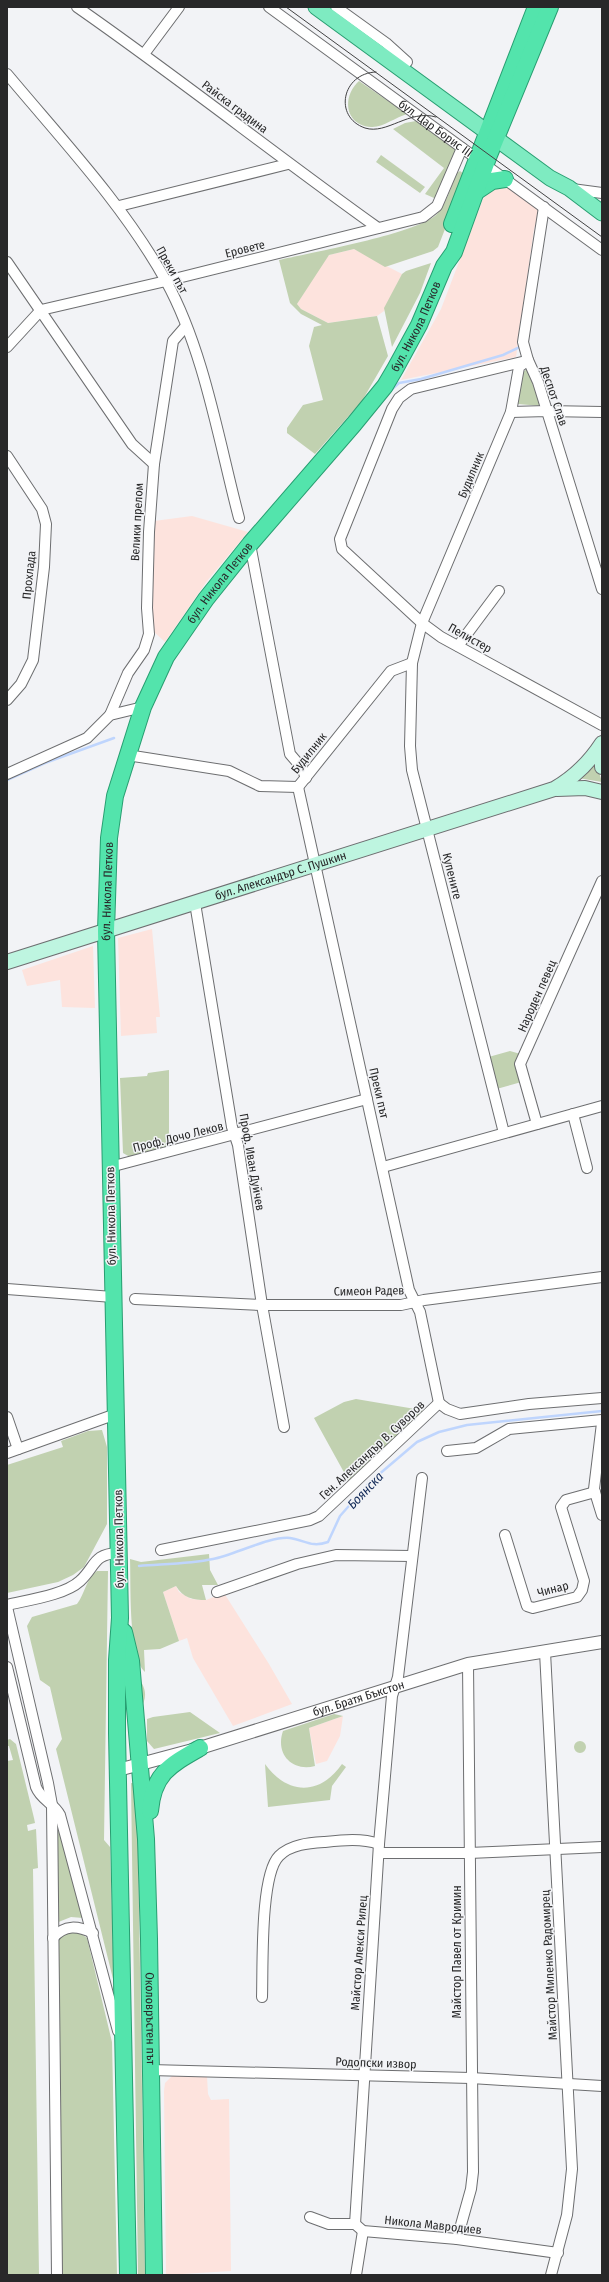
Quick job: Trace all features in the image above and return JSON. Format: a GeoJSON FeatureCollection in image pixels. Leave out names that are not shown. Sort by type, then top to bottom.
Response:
{"type":"FeatureCollection","features":[{"type":"Feature","properties":{"kind":"highway","name":"бул. Никола Петков"},"geometry":{"type":"LineString","coordinates":[[444,266],[443,250],[481,162],[536,7]]}},
{"type":"Feature","properties":{"kind":"highway","name":"бул. Никола Петков"},"geometry":{"type":"LineString","coordinates":[[493,130],[550,7]]}},
{"type":"Feature","properties":{"kind":"highway","name":"бул. Никола Петков"},"geometry":{"type":"LineString","coordinates":[[118,1770],[117,1660],[120,1618],[106,931],[109,838],[115,796],[143,707],[166,657],[206,599],[250,544],[385,386],[419,325],[444,266],[454,252],[476,191],[481,162]]}},
{"type":"Feature","properties":{"kind":"highway"},"geometry":{"type":"LineString","coordinates":[[476,191],[492,181],[505,179]]}},
{"type":"Feature","properties":{"kind":"highway","name":"бул. Никола Петков"},"geometry":{"type":"LineString","coordinates":[[120,1618],[131,1661],[140,1763]]}},
{"type":"Feature","properties":{"kind":"highway"},"geometry":{"type":"LineString","coordinates":[[146,1838],[152,1798],[160,1777],[176,1762],[200,1748]]}},
{"type":"Feature","properties":{"kind":"highway","name":"Околовръстен път"},"geometry":{"type":"LineString","coordinates":[[140,1763],[146,1838],[149,1939],[154,2275]]}},
{"type":"Feature","properties":{"kind":"highway","name":"Околовръстен път"},"geometry":{"type":"LineString","coordinates":[[118,1770],[128,2275]]}},
{"type":"Feature","properties":{"kind":"main road"},"geometry":{"type":"LineString","coordinates":[[316,7],[384,56],[555,170],[569,188],[602,213]]}},
{"type":"Feature","properties":{"kind":"main road"},"geometry":{"type":"LineString","coordinates":[[384,56],[407,62],[493,130]]}},
{"type":"Feature","properties":{"kind":"main road","name":"бул. Александър С. Пушкин"},"geometry":{"type":"LineString","coordinates":[[7,962],[554,789],[572,779],[593,757],[602,743]]}},
{"type":"Feature","properties":{"kind":"main road"},"geometry":{"type":"LineString","coordinates":[[602,752],[602,767]]}},
{"type":"Feature","properties":{"kind":"main road","name":"бул. Александър С. Пушкин"},"geometry":{"type":"LineString","coordinates":[[554,789],[585,788],[602,792]]}},
{"type":"Feature","properties":{"kind":"street","name":"Райска градина"},"geometry":{"type":"LineString","coordinates":[[77,7],[144,54],[288,164],[378,228]]}},
{"type":"Feature","properties":{"kind":"street"},"geometry":{"type":"LineString","coordinates":[[144,54],[179,7]]}},
{"type":"Feature","properties":{"kind":"street","name":"бул. Цар Борис III"},"geometry":{"type":"LineString","coordinates":[[269,7],[602,250]]}},
{"type":"Feature","properties":{"kind":"street"},"geometry":{"type":"LineString","coordinates":[[336,7],[386,43],[407,62]]}},
{"type":"Feature","properties":{"kind":"street","name":"Преки път"},"geometry":{"type":"LineString","coordinates":[[7,74],[119,206],[166,281],[186,326],[198,360],[239,518]]}},
{"type":"Feature","properties":{"kind":"street","name":"Еровете"},"geometry":{"type":"LineString","coordinates":[[41,310],[411,221],[431,212],[437,206],[462,148]]}},
{"type":"Feature","properties":{"kind":"street"},"geometry":{"type":"LineString","coordinates":[[119,206],[288,164]]}},
{"type":"Feature","properties":{"kind":"street"},"geometry":{"type":"LineString","coordinates":[[569,188],[602,193]]}},
{"type":"Feature","properties":{"kind":"street"},"geometry":{"type":"LineString","coordinates":[[525,351],[544,207]]}},
{"type":"Feature","properties":{"kind":"street"},"geometry":{"type":"LineString","coordinates":[[7,262],[132,444],[154,464]]}},
{"type":"Feature","properties":{"kind":"street"},"geometry":{"type":"LineString","coordinates":[[7,347],[41,310]]}},
{"type":"Feature","properties":{"kind":"street","name":"Велики прелом"},"geometry":{"type":"LineString","coordinates":[[110,715],[128,673],[144,650],[149,634],[147,608],[148,555],[154,464],[173,341],[186,326]]}},
{"type":"Feature","properties":{"kind":"street","name":"Пелистер"},"geometry":{"type":"LineString","coordinates":[[525,351],[411,389],[398,398],[392,409],[340,539],[342,548],[422,623],[458,646],[602,726]]}},
{"type":"Feature","properties":{"kind":"street","name":"Деспот Слав"},"geometry":{"type":"LineString","coordinates":[[525,351],[538,382],[602,589]]}},
{"type":"Feature","properties":{"kind":"street","name":"Будилник"},"geometry":{"type":"LineString","coordinates":[[422,623],[511,412],[519,367],[525,351]]}},
{"type":"Feature","properties":{"kind":"street"},"geometry":{"type":"LineString","coordinates":[[511,412],[602,412]]}},
{"type":"Feature","properties":{"kind":"street","name":"Прохлада"},"geometry":{"type":"LineString","coordinates":[[7,456],[18,470],[42,509],[46,524],[44,567],[33,660],[20,684],[7,700]]}},
{"type":"Feature","properties":{"kind":"street"},"geometry":{"type":"LineString","coordinates":[[250,544],[290,754],[302,768],[306,778]]}},
{"type":"Feature","properties":{"kind":"street"},"geometry":{"type":"LineString","coordinates":[[458,646],[499,591]]}},
{"type":"Feature","properties":{"kind":"street","name":"Купените"},"geometry":{"type":"LineString","coordinates":[[422,623],[412,663],[410,746],[412,770],[504,1133]]}},
{"type":"Feature","properties":{"kind":"street","name":"Будилник"},"geometry":{"type":"LineString","coordinates":[[127,755],[229,771],[260,786],[298,787],[391,671],[412,663]]}},
{"type":"Feature","properties":{"kind":"street"},"geometry":{"type":"LineString","coordinates":[[7,774],[87,738],[110,715],[143,707]]}},
{"type":"Feature","properties":{"kind":"street","name":"Преки път"},"geometry":{"type":"LineString","coordinates":[[298,787],[409,1290],[420,1312],[439,1404]]}},
{"type":"Feature","properties":{"kind":"street","name":"Народен певец"},"geometry":{"type":"LineString","coordinates":[[537,1124],[520,1064],[602,881]]}},
{"type":"Feature","properties":{"kind":"street","name":"Проф. Иван Дуйчев"},"geometry":{"type":"LineString","coordinates":[[194,903],[284,1427]]}},
{"type":"Feature","properties":{"kind":"street","name":"Проф. Дочо Леков"},"geometry":{"type":"LineString","coordinates":[[110,1167],[235,1136],[367,1099]]}},
{"type":"Feature","properties":{"kind":"street"},"geometry":{"type":"LineString","coordinates":[[383,1167],[602,1106]]}},
{"type":"Feature","properties":{"kind":"street"},"geometry":{"type":"LineString","coordinates":[[573,1114],[587,1168]]}},
{"type":"Feature","properties":{"kind":"street","name":"Симеон Радев"},"geometry":{"type":"LineString","coordinates":[[135,1298],[262,1305],[401,1305],[602,1277]]}},
{"type":"Feature","properties":{"kind":"street"},"geometry":{"type":"LineString","coordinates":[[7,1289],[113,1297]]}},
{"type":"Feature","properties":{"kind":"street","name":"Ген. Александър В. Суворов"},"geometry":{"type":"LineString","coordinates":[[161,1550],[310,1520],[319,1516],[439,1404],[460,1414],[529,1404],[602,1398]]}},
{"type":"Feature","properties":{"kind":"street"},"geometry":{"type":"LineString","coordinates":[[7,1453],[116,1414]]}},
{"type":"Feature","properties":{"kind":"street"},"geometry":{"type":"LineString","coordinates":[[7,1417],[18,1449]]}},
{"type":"Feature","properties":{"kind":"street"},"geometry":{"type":"LineString","coordinates":[[447,1451],[476,1448],[509,1429],[602,1420]]}},
{"type":"Feature","properties":{"kind":"street"},"geometry":{"type":"LineString","coordinates":[[602,1423],[595,1492],[602,1515]]}},
{"type":"Feature","properties":{"kind":"street"},"geometry":{"type":"LineString","coordinates":[[396,1685],[422,1478]]}},
{"type":"Feature","properties":{"kind":"street","name":"Чинар"},"geometry":{"type":"LineString","coordinates":[[505,1535],[527,1606],[533,1608],[576,1597],[582,1590],[584,1581],[561,1507],[566,1500],[595,1492]]}},
{"type":"Feature","properties":{"kind":"street"},"geometry":{"type":"LineString","coordinates":[[58,2275],[52,1805],[7,1606],[72,1587],[81,1580],[97,1560],[106,1554],[118,1553]]}},
{"type":"Feature","properties":{"kind":"street"},"geometry":{"type":"LineString","coordinates":[[217,1592],[297,1564],[336,1555],[412,1556]]}},
{"type":"Feature","properties":{"kind":"street","name":"бул. Братя Бъкстон"},"geometry":{"type":"LineString","coordinates":[[118,1770],[200,1748],[396,1685],[468,1664],[602,1642]]}},
{"type":"Feature","properties":{"kind":"street","name":"Майстор Миленко Радомирец"},"geometry":{"type":"LineString","coordinates":[[545,1652],[572,2169],[567,2215],[551,2275]]}},
{"type":"Feature","properties":{"kind":"street","name":"Майстор Павел от Кримин"},"geometry":{"type":"LineString","coordinates":[[457,2239],[471,2189],[473,2172],[468,1664]]}},
{"type":"Feature","properties":{"kind":"street"},"geometry":{"type":"LineString","coordinates":[[7,1667],[36,1786],[40,1796],[52,1805],[60,1815],[93,1933],[124,2056]]}},
{"type":"Feature","properties":{"kind":"street"},"geometry":{"type":"LineString","coordinates":[[10,1681],[18,1686],[24,1678]]}},
{"type":"Feature","properties":{"kind":"street","name":"Майстор Алекси Рилец"},"geometry":{"type":"LineString","coordinates":[[355,2224],[379,1848],[392,1696],[396,1685]]}},
{"type":"Feature","properties":{"kind":"street"},"geometry":{"type":"LineString","coordinates":[[262,1997],[266,1888],[270,1869],[278,1857],[289,1850],[309,1843],[368,1840],[379,1848],[469,1852],[602,1847]]}},
{"type":"Feature","properties":{"kind":"street"},"geometry":{"type":"LineString","coordinates":[[53,1938],[58,1932],[69,1927],[79,1927],[93,1933]]}},
{"type":"Feature","properties":{"kind":"street","name":"Родопски извор"},"geometry":{"type":"LineString","coordinates":[[150,2070],[471,2078],[602,2086]]}},
{"type":"Feature","properties":{"kind":"street"},"geometry":{"type":"LineString","coordinates":[[310,2217],[329,2224],[355,2224],[363,2231],[356,2275]]}},
{"type":"Feature","properties":{"kind":"street","name":"Никола Мавродиев"},"geometry":{"type":"LineString","coordinates":[[363,2231],[457,2239],[558,2253]]}},
{"type":"Feature","properties":{"kind":"shaded area"},"geometry":{"type":"Polygon","coordinates":[[[508,186],[540,209],[534,229],[516,357],[401,380],[441,309],[483,199],[491,189],[508,186]]]}},
{"type":"Feature","properties":{"kind":"shaded area"},"geometry":{"type":"Polygon","coordinates":[[[354,249],[402,274],[384,311],[377,316],[328,323],[301,309],[297,304],[324,260],[329,255],[354,249]]]}},
{"type":"Feature","properties":{"kind":"shaded area"},"geometry":{"type":"Polygon","coordinates":[[[192,516],[248,532],[207,581],[165,642],[153,631],[151,607],[154,521],[192,516]]]}},
{"type":"Feature","properties":{"kind":"shaded area"},"geometry":{"type":"Polygon","coordinates":[[[152,929],[160,1017],[156,1017],[157,1033],[121,1036],[118,938],[152,929]]]}},
{"type":"Feature","properties":{"kind":"shaded area"},"geometry":{"type":"Polygon","coordinates":[[[93,946],[95,1008],[62,1007],[60,980],[27,986],[22,970],[93,946]]]}},
{"type":"Feature","properties":{"kind":"shaded area"},"geometry":{"type":"Polygon","coordinates":[[[176,1586],[179,1592],[191,1599],[206,1600],[224,1593],[269,1664],[292,1704],[233,1726],[193,1658],[187,1638],[179,1641],[163,1592],[176,1586]]]}},
{"type":"Feature","properties":{"kind":"shaded area"},"geometry":{"type":"Polygon","coordinates":[[[343,1716],[340,1736],[327,1761],[316,1764],[309,1728],[343,1716]]]}},
{"type":"Feature","properties":{"kind":"shaded area"},"geometry":{"type":"Polygon","coordinates":[[[173,2075],[207,2076],[208,2094],[211,2100],[229,2099],[231,2271],[166,2275],[164,2091],[165,2083],[173,2075]]]}},
{"type":"Feature","properties":{"kind":"green space"},"geometry":{"type":"Polygon","coordinates":[[[359,81],[407,114],[375,127],[362,125],[355,121],[348,109],[348,102],[350,94],[359,81]]]}},
{"type":"Feature","properties":{"kind":"green space"},"geometry":{"type":"Polygon","coordinates":[[[416,121],[456,150],[438,196],[434,198],[425,194],[444,168],[393,129],[405,123],[416,121]]]}},
{"type":"Feature","properties":{"kind":"green space"},"geometry":{"type":"Polygon","coordinates":[[[381,155],[425,187],[420,193],[376,162],[381,155]]]}},
{"type":"Feature","properties":{"kind":"green space"},"geometry":{"type":"Polygon","coordinates":[[[460,171],[464,174],[456,201],[438,247],[433,251],[385,267],[354,249],[329,255],[297,304],[301,309],[328,323],[377,316],[388,356],[362,401],[315,454],[287,433],[287,428],[303,405],[323,400],[309,346],[314,327],[322,325],[301,314],[290,303],[279,260],[363,242],[427,221],[440,210],[446,200],[457,173],[460,171]]]}},
{"type":"Feature","properties":{"kind":"green space"},"geometry":{"type":"Polygon","coordinates":[[[431,263],[420,293],[392,347],[384,308],[402,274],[406,271],[431,263]]]}},
{"type":"Feature","properties":{"kind":"green space"},"geometry":{"type":"Polygon","coordinates":[[[527,369],[541,406],[518,404],[520,374],[527,369]]]}},
{"type":"Feature","properties":{"kind":"green space"},"geometry":{"type":"Polygon","coordinates":[[[597,756],[598,769],[602,782],[578,778],[597,756]]]}},
{"type":"Feature","properties":{"kind":"green space"},"geometry":{"type":"Polygon","coordinates":[[[510,1051],[524,1055],[525,1081],[493,1090],[485,1058],[510,1051]]]}},
{"type":"Feature","properties":{"kind":"green space"},"geometry":{"type":"Polygon","coordinates":[[[169,1070],[169,1148],[130,1157],[123,1153],[120,1078],[147,1076],[148,1073],[169,1070]]]}},
{"type":"Feature","properties":{"kind":"green space"},"geometry":{"type":"Polygon","coordinates":[[[356,1399],[427,1411],[351,1485],[314,1418],[344,1402],[356,1399]]]}},
{"type":"Feature","properties":{"kind":"green space"},"geometry":{"type":"Polygon","coordinates":[[[102,1430],[107,1447],[107,1524],[84,1567],[73,1575],[58,1582],[7,1593],[7,1465],[63,1447],[61,1441],[88,1431],[102,1430]]]}},
{"type":"Feature","properties":{"kind":"green space"},"geometry":{"type":"Polygon","coordinates":[[[209,1554],[210,1570],[218,1585],[202,1585],[206,1600],[189,1598],[185,1596],[176,1586],[163,1592],[179,1641],[160,1649],[144,1650],[145,1672],[140,1664],[133,1636],[130,1559],[141,1562],[209,1554]]]}},
{"type":"Feature","properties":{"kind":"green space"},"geometry":{"type":"Polygon","coordinates":[[[97,1571],[108,1571],[104,1840],[110,1847],[114,1983],[56,1749],[62,1739],[50,1687],[40,1680],[27,1626],[32,1617],[77,1604],[90,1578],[97,1571]]]}},
{"type":"Feature","properties":{"kind":"green space"},"geometry":{"type":"Polygon","coordinates":[[[135,1674],[142,1683],[145,1692],[144,1701],[139,1711],[135,1674]]]}},
{"type":"Feature","properties":{"kind":"green space"},"geometry":{"type":"Polygon","coordinates":[[[190,1712],[220,1733],[154,1749],[147,1741],[147,1719],[190,1712]]]}},
{"type":"Feature","properties":{"kind":"green space"},"geometry":{"type":"Polygon","coordinates":[[[334,1714],[343,1716],[309,1728],[315,1766],[299,1766],[293,1764],[287,1759],[281,1747],[283,1731],[334,1714]]]}},
{"type":"Feature","properties":{"kind":"green space"},"geometry":{"type":"Polygon","coordinates":[[[10,1739],[16,1744],[35,1823],[27,1825],[28,1831],[36,1829],[38,1868],[33,1869],[39,2275],[7,2275],[7,1761],[13,1760],[9,1746],[7,1746],[7,1740],[10,1739]]]}},
{"type":"Feature","properties":{"kind":"green space"},"geometry":{"type":"Polygon","coordinates":[[[580,1741],[584,1743],[586,1747],[584,1751],[580,1753],[576,1751],[574,1747],[576,1743],[580,1741]]]}},
{"type":"Feature","properties":{"kind":"green space"},"geometry":{"type":"Polygon","coordinates":[[[265,1764],[283,1782],[304,1788],[324,1782],[342,1764],[346,1767],[332,1786],[330,1800],[268,1807],[265,1764]]]}},
{"type":"Feature","properties":{"kind":"green space"},"geometry":{"type":"Polygon","coordinates":[[[131,1783],[137,1784],[145,2275],[138,2275],[131,1783]]]}},
{"type":"Feature","properties":{"kind":"green space"},"geometry":{"type":"Polygon","coordinates":[[[55,1816],[83,1918],[71,1917],[56,1923],[55,1816]]]}},
{"type":"Feature","properties":{"kind":"green space"},"geometry":{"type":"Polygon","coordinates":[[[65,1931],[80,1933],[87,1938],[112,2042],[117,2275],[60,2275],[58,1937],[65,1931]]]}},
{"type":"Feature","properties":{"kind":"waterway"},"geometry":{"type":"LineString","coordinates":[[390,391],[399,383],[421,379],[503,355],[522,346]]}},
{"type":"Feature","properties":{"kind":"waterway"},"geometry":{"type":"LineString","coordinates":[[7,780],[45,763],[114,738]]}},
{"type":"Feature","properties":{"kind":"waterway","name":"Боянска"},"geometry":{"type":"LineString","coordinates":[[139,1566],[204,1561],[222,1557],[262,1543],[282,1538],[290,1538],[312,1544],[322,1544],[328,1542],[340,1516],[370,1482],[417,1442],[439,1432],[467,1425],[602,1411]]}},
{"type":"Feature","properties":{"kind":"tram line"},"geometry":{"type":"LineString","coordinates":[[286,7],[602,237]]}},
{"type":"Feature","properties":{"kind":"tram line"},"geometry":{"type":"LineString","coordinates":[[376,72],[364,74],[355,80],[349,87],[345,106],[348,115],[355,122],[365,128],[373,129],[382,128],[417,116],[426,115],[436,117]]}}]}
